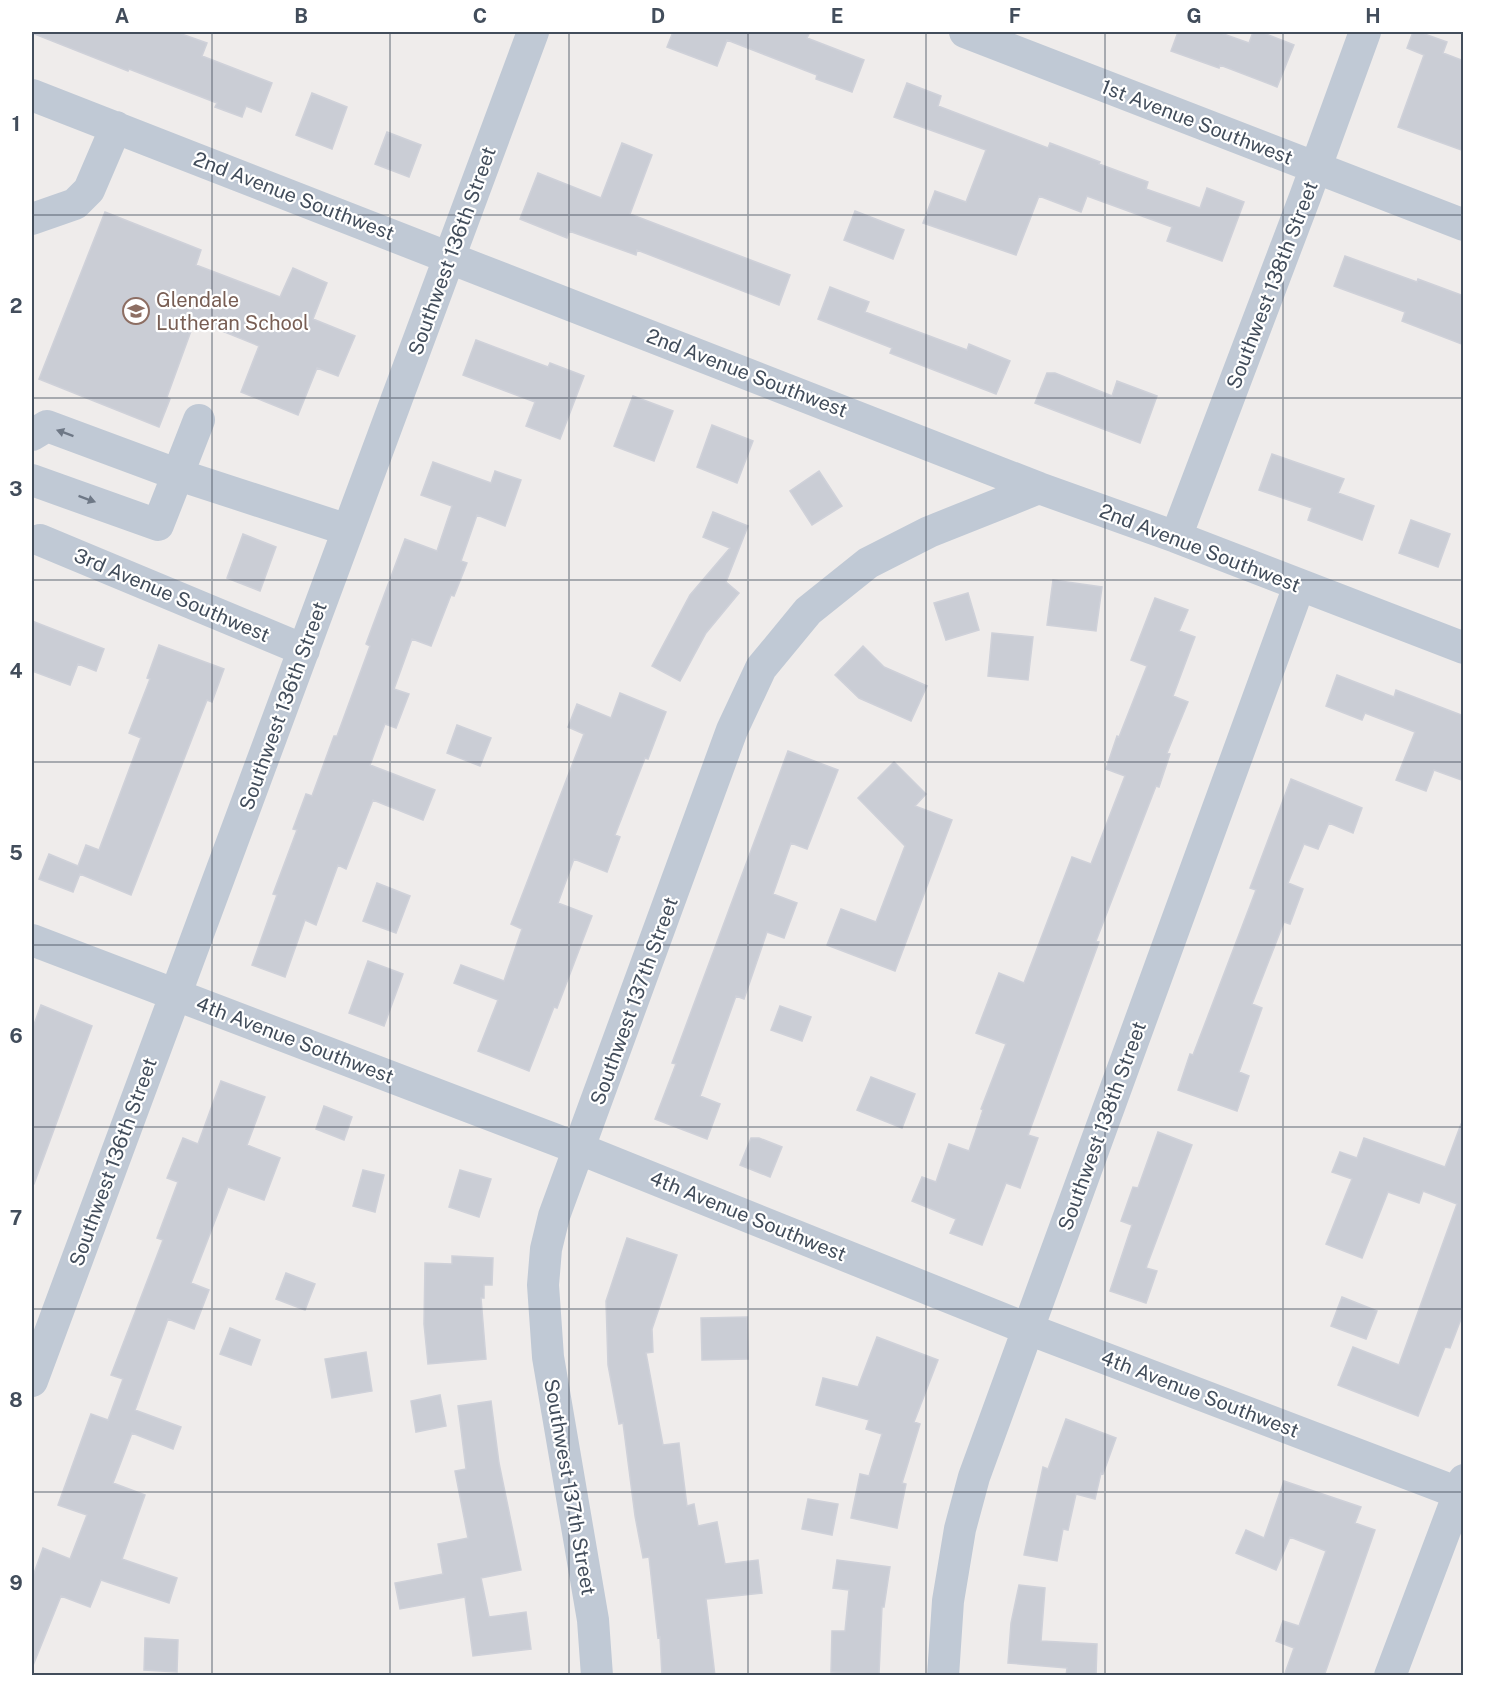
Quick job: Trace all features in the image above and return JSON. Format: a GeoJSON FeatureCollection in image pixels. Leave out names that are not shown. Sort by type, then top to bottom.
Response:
{"type":"FeatureCollection","features":[{"type":"Feature","properties":{"kind":"street","name":"Southwest 136th Street"},"geometry":{"type":"LineString","coordinates":[[34,1367],[176,995],[533,32]]}},
{"type":"Feature","properties":{"kind":"street","name":"1st Avenue Southwest"},"geometry":{"type":"LineString","coordinates":[[965,32],[1464,225]]}},
{"type":"Feature","properties":{"kind":"street","name":"Southwest 138th Street"},"geometry":{"type":"LineString","coordinates":[[1176,537],[1365,32]]}},
{"type":"Feature","properties":{"kind":"street","name":"2nd Avenue Southwest"},"geometry":{"type":"LineString","coordinates":[[32,94],[1039,488],[1176,537],[1464,648]]}},
{"type":"Feature","properties":{"kind":"street"},"geometry":{"type":"LineString","coordinates":[[32,219],[75,204],[89,190],[116,127]]}},
{"type":"Feature","properties":{"kind":"street"},"geometry":{"type":"LineString","coordinates":[[32,480],[158,525],[199,420]]}},
{"type":"Feature","properties":{"kind":"street"},"geometry":{"type":"LineString","coordinates":[[32,435],[47,426],[179,475],[348,530]]}},
{"type":"Feature","properties":{"kind":"street","name":"Southwest 137th Street"},"geometry":{"type":"LineString","coordinates":[[597,1676],[593,1620],[548,1357],[543,1285],[546,1249],[554,1216],[732,730],[761,669],[808,611],[868,563],[929,532],[1039,488]]}},
{"type":"Feature","properties":{"kind":"street","name":"3rd Avenue Southwest"},"geometry":{"type":"LineString","coordinates":[[40,540],[304,650]]}},
{"type":"Feature","properties":{"kind":"street","name":"Southwest 138th Street"},"geometry":{"type":"LineString","coordinates":[[943,1676],[948,1601],[960,1529],[974,1477],[1299,586]]}},
{"type":"Feature","properties":{"kind":"street","name":"4th Avenue Southwest"},"geometry":{"type":"LineString","coordinates":[[32,940],[580,1149],[1028,1329],[1462,1489]]}},
{"type":"Feature","properties":{"kind":"street"},"geometry":{"type":"LineString","coordinates":[[1390,1676],[1462,1489]]}},
{"type":"Feature","properties":{"kind":"building"},"geometry":{"type":"Polygon","coordinates":[[[32,32],[176,32],[207,43],[202,56],[272,83],[261,112],[246,106],[242,117],[215,107],[217,103],[129,69],[128,71],[32,32]]]}},
{"type":"Feature","properties":{"kind":"building"},"geometry":{"type":"Polygon","coordinates":[[[673,32],[810,32],[807,38],[864,60],[852,92],[816,79],[817,75],[727,40],[717,66],[667,47],[673,32]]]}},
{"type":"Feature","properties":{"kind":"building"},"geometry":{"type":"Polygon","coordinates":[[[1178,32],[1218,32],[1249,43],[1253,32],[1261,32],[1294,45],[1277,87],[1220,65],[1219,68],[1171,51],[1178,32]]]}},
{"type":"Feature","properties":{"kind":"building"},"geometry":{"type":"Polygon","coordinates":[[[1413,32],[1447,42],[1443,53],[1464,61],[1464,151],[1398,127],[1424,55],[1407,48],[1413,32]]]}},
{"type":"Feature","properties":{"kind":"building"},"geometry":{"type":"Polygon","coordinates":[[[907,83],[941,96],[938,106],[1048,148],[1050,143],[1100,162],[1099,164],[1148,182],[1146,189],[1200,208],[1207,188],[1244,202],[1222,261],[1167,241],[1172,227],[1087,196],[1081,212],[1039,196],[1016,255],[923,223],[935,191],[966,202],[986,150],[894,117],[907,83]]]}},
{"type":"Feature","properties":{"kind":"building"},"geometry":{"type":"Polygon","coordinates":[[[312,93],[347,107],[332,149],[296,135],[312,93]]]}},
{"type":"Feature","properties":{"kind":"building"},"geometry":{"type":"Polygon","coordinates":[[[387,132],[421,145],[409,177],[375,164],[387,132]]]}},
{"type":"Feature","properties":{"kind":"building"},"geometry":{"type":"Polygon","coordinates":[[[622,143],[652,155],[630,214],[790,275],[779,305],[637,250],[636,255],[569,231],[567,238],[520,219],[538,173],[601,198],[622,143]]]}},
{"type":"Feature","properties":{"kind":"building"},"geometry":{"type":"Polygon","coordinates":[[[855,211],[904,230],[893,259],[844,240],[855,211]]]}},
{"type":"Feature","properties":{"kind":"building"},"geometry":{"type":"Polygon","coordinates":[[[105,212],[201,250],[196,265],[280,297],[293,268],[327,283],[313,319],[355,336],[338,376],[317,368],[298,415],[241,392],[259,346],[195,320],[167,397],[170,399],[159,427],[39,379],[105,212]]]}},
{"type":"Feature","properties":{"kind":"building"},"geometry":{"type":"Polygon","coordinates":[[[1345,256],[1464,296],[1464,345],[1402,321],[1405,312],[1334,286],[1345,256]]]}},
{"type":"Feature","properties":{"kind":"building"},"geometry":{"type":"Polygon","coordinates":[[[830,287],[869,302],[865,312],[967,350],[969,344],[1010,361],[996,394],[890,353],[892,348],[818,319],[830,287]]]}},
{"type":"Feature","properties":{"kind":"building"},"geometry":{"type":"Polygon","coordinates":[[[476,340],[548,367],[550,363],[584,376],[560,439],[526,426],[535,402],[463,375],[476,340]]]}},
{"type":"Feature","properties":{"kind":"building"},"geometry":{"type":"Polygon","coordinates":[[[1047,373],[1055,373],[1112,396],[1117,381],[1157,396],[1140,443],[1035,403],[1047,373]]]}},
{"type":"Feature","properties":{"kind":"building"},"geometry":{"type":"Polygon","coordinates":[[[633,396],[673,411],[654,461],[614,446],[633,396]]]}},
{"type":"Feature","properties":{"kind":"building"},"geometry":{"type":"Polygon","coordinates":[[[712,425],[753,441],[737,483],[697,467],[712,425]]]}},
{"type":"Feature","properties":{"kind":"building"},"geometry":{"type":"Polygon","coordinates":[[[1272,454],[1344,479],[1338,493],[1374,506],[1362,540],[1308,520],[1312,508],[1259,490],[1272,454]]]}},
{"type":"Feature","properties":{"kind":"building"},"geometry":{"type":"Polygon","coordinates":[[[433,462],[491,483],[495,471],[521,480],[505,526],[477,515],[461,561],[467,563],[454,596],[451,595],[431,646],[412,639],[394,689],[409,694],[396,728],[385,724],[370,765],[435,790],[423,820],[373,800],[346,869],[338,865],[316,925],[305,920],[285,977],[252,965],[277,895],[273,894],[297,830],[293,829],[306,794],[312,796],[334,736],[337,736],[370,646],[366,644],[405,539],[437,551],[452,506],[421,495],[433,462]]]}},
{"type":"Feature","properties":{"kind":"building"},"geometry":{"type":"Polygon","coordinates":[[[819,471],[842,506],[812,525],[790,491],[819,471]]]}},
{"type":"Feature","properties":{"kind":"building"},"geometry":{"type":"Polygon","coordinates":[[[713,512],[748,526],[726,582],[739,593],[706,633],[680,681],[652,666],[690,595],[730,548],[703,537],[713,512]]]}},
{"type":"Feature","properties":{"kind":"building"},"geometry":{"type":"Polygon","coordinates":[[[1411,520],[1450,534],[1438,567],[1399,553],[1411,520]]]}},
{"type":"Feature","properties":{"kind":"building"},"geometry":{"type":"Polygon","coordinates":[[[243,534],[276,547],[260,591],[227,578],[243,534]]]}},
{"type":"Feature","properties":{"kind":"building"},"geometry":{"type":"Polygon","coordinates":[[[1053,580],[1102,587],[1096,631],[1047,625],[1053,580]]]}},
{"type":"Feature","properties":{"kind":"building"},"geometry":{"type":"Polygon","coordinates":[[[968,593],[979,630],[946,640],[934,603],[968,593]]]}},
{"type":"Feature","properties":{"kind":"building"},"geometry":{"type":"Polygon","coordinates":[[[1155,598],[1188,610],[1179,631],[1195,637],[1173,696],[1188,702],[1167,753],[1170,754],[1159,787],[1156,786],[1096,941],[1099,942],[1028,1135],[1038,1138],[1020,1188],[1006,1183],[982,1245],[950,1233],[956,1219],[912,1201],[922,1177],[936,1182],[949,1144],[969,1151],[983,1110],[981,1109],[1006,1044],[976,1033],[999,973],[1024,983],[1072,857],[1091,864],[1125,776],[1106,769],[1117,736],[1119,737],[1147,666],[1131,660],[1155,598]]]}},
{"type":"Feature","properties":{"kind":"building"},"geometry":{"type":"Polygon","coordinates":[[[32,621],[104,649],[96,671],[78,664],[70,685],[32,671],[32,621]]]}},
{"type":"Feature","properties":{"kind":"building"},"geometry":{"type":"Polygon","coordinates":[[[992,633],[1033,637],[1028,680],[988,676],[992,633]]]}},
{"type":"Feature","properties":{"kind":"building"},"geometry":{"type":"Polygon","coordinates":[[[159,645],[224,669],[212,702],[207,700],[131,895],[80,874],[73,892],[39,879],[49,854],[78,866],[86,845],[99,850],[141,738],[129,733],[150,679],[147,678],[159,645]]]}},
{"type":"Feature","properties":{"kind":"building"},"geometry":{"type":"Polygon","coordinates":[[[863,646],[884,667],[927,686],[911,721],[859,698],[835,675],[863,646]]]}},
{"type":"Feature","properties":{"kind":"building"},"geometry":{"type":"Polygon","coordinates":[[[1337,675],[1394,697],[1396,690],[1464,716],[1464,781],[1434,770],[1426,791],[1396,780],[1415,732],[1365,713],[1362,720],[1326,706],[1337,675]]]}},
{"type":"Feature","properties":{"kind":"building"},"geometry":{"type":"Polygon","coordinates":[[[620,693],[666,712],[615,835],[620,837],[607,872],[574,859],[558,903],[592,916],[557,1008],[554,1007],[529,1071],[478,1051],[498,1000],[454,983],[461,965],[504,981],[522,929],[511,924],[584,734],[568,727],[577,704],[611,718],[620,693]]]}},
{"type":"Feature","properties":{"kind":"building"},"geometry":{"type":"Polygon","coordinates":[[[457,725],[491,738],[480,766],[447,753],[457,725]]]}},
{"type":"Feature","properties":{"kind":"building"},"geometry":{"type":"Polygon","coordinates":[[[788,751],[838,770],[807,849],[791,843],[773,894],[797,903],[784,938],[767,932],[744,999],[736,996],[700,1096],[720,1104],[707,1139],[655,1119],[676,1064],[672,1063],[788,751]]]}},
{"type":"Feature","properties":{"kind":"building"},"geometry":{"type":"Polygon","coordinates":[[[894,762],[926,794],[915,806],[952,820],[895,971],[827,945],[841,909],[876,922],[905,846],[858,798],[894,762]]]}},
{"type":"Feature","properties":{"kind":"building"},"geometry":{"type":"Polygon","coordinates":[[[1291,779],[1362,808],[1353,833],[1329,823],[1318,849],[1304,844],[1288,883],[1303,889],[1290,924],[1284,922],[1252,1004],[1262,1008],[1239,1072],[1249,1076],[1237,1111],[1178,1090],[1190,1054],[1193,1055],[1256,890],[1250,888],[1291,779]]]}},
{"type":"Feature","properties":{"kind":"building"},"geometry":{"type":"Polygon","coordinates":[[[377,883],[410,896],[396,933],[363,921],[377,883]]]}},
{"type":"Feature","properties":{"kind":"building"},"geometry":{"type":"Polygon","coordinates":[[[368,961],[403,974],[384,1026],[349,1013],[368,961]]]}},
{"type":"Feature","properties":{"kind":"building"},"geometry":{"type":"Polygon","coordinates":[[[41,1005],[92,1026],[34,1184],[32,1184],[32,1030],[41,1005]]]}},
{"type":"Feature","properties":{"kind":"building"},"geometry":{"type":"Polygon","coordinates":[[[780,1006],[811,1017],[802,1041],[771,1030],[780,1006]]]}},
{"type":"Feature","properties":{"kind":"building"},"geometry":{"type":"Polygon","coordinates":[[[871,1077],[915,1094],[902,1128],[857,1110],[871,1077]]]}},
{"type":"Feature","properties":{"kind":"building"},"geometry":{"type":"Polygon","coordinates":[[[221,1081],[265,1097],[247,1145],[280,1158],[264,1200],[228,1187],[191,1283],[209,1290],[194,1329],[168,1319],[135,1410],[181,1427],[173,1449],[132,1433],[113,1483],[145,1495],[122,1559],[177,1578],[169,1603],[101,1580],[90,1607],[61,1596],[32,1668],[32,1579],[43,1548],[70,1559],[87,1515],[58,1505],[91,1414],[108,1420],[123,1379],[111,1375],[163,1240],[157,1238],[178,1182],[167,1178],[183,1138],[198,1144],[221,1081]]]}},
{"type":"Feature","properties":{"kind":"building"},"geometry":{"type":"Polygon","coordinates":[[[324,1106],[352,1117],[344,1140],[316,1129],[324,1106]]]}},
{"type":"Feature","properties":{"kind":"building"},"geometry":{"type":"Polygon","coordinates":[[[1461,1124],[1464,1124],[1464,1311],[1450,1348],[1445,1347],[1418,1416],[1338,1385],[1353,1347],[1399,1365],[1457,1204],[1423,1191],[1419,1203],[1388,1192],[1362,1258],[1326,1244],[1352,1179],[1332,1172],[1340,1152],[1357,1158],[1364,1138],[1445,1167],[1461,1124]]]}},
{"type":"Feature","properties":{"kind":"building"},"geometry":{"type":"Polygon","coordinates":[[[1158,1132],[1192,1145],[1146,1268],[1157,1271],[1146,1303],[1110,1291],[1132,1225],[1121,1221],[1133,1187],[1138,1188],[1158,1132]]]}},
{"type":"Feature","properties":{"kind":"building"},"geometry":{"type":"Polygon","coordinates":[[[751,1138],[759,1138],[782,1147],[770,1177],[740,1165],[751,1138]]]}},
{"type":"Feature","properties":{"kind":"building"},"geometry":{"type":"Polygon","coordinates":[[[363,1170],[384,1175],[375,1212],[353,1206],[363,1170]]]}},
{"type":"Feature","properties":{"kind":"building"},"geometry":{"type":"Polygon","coordinates":[[[460,1170],[491,1179],[479,1217],[449,1207],[460,1170]]]}},
{"type":"Feature","properties":{"kind":"building"},"geometry":{"type":"Polygon","coordinates":[[[627,1238],[677,1255],[652,1329],[653,1352],[646,1353],[663,1445],[679,1443],[687,1506],[694,1504],[698,1526],[717,1522],[725,1564],[758,1560],[762,1593],[706,1599],[715,1676],[662,1676],[660,1637],[658,1638],[649,1557],[643,1558],[623,1423],[619,1424],[608,1365],[606,1301],[627,1238]]]}},
{"type":"Feature","properties":{"kind":"building"},"geometry":{"type":"Polygon","coordinates":[[[452,1256],[493,1258],[492,1285],[484,1285],[484,1298],[481,1298],[486,1359],[428,1364],[424,1324],[425,1263],[452,1264],[452,1256]]]}},
{"type":"Feature","properties":{"kind":"building"},"geometry":{"type":"Polygon","coordinates":[[[286,1273],[315,1284],[305,1310],[276,1299],[286,1273]]]}},
{"type":"Feature","properties":{"kind":"building"},"geometry":{"type":"Polygon","coordinates":[[[1342,1297],[1377,1311],[1366,1339],[1331,1326],[1342,1297]]]}},
{"type":"Feature","properties":{"kind":"building"},"geometry":{"type":"Polygon","coordinates":[[[747,1317],[748,1359],[702,1360],[701,1318],[747,1317]]]}},
{"type":"Feature","properties":{"kind":"building"},"geometry":{"type":"Polygon","coordinates":[[[230,1328],[260,1340],[251,1365],[220,1354],[230,1328]]]}},
{"type":"Feature","properties":{"kind":"building"},"geometry":{"type":"Polygon","coordinates":[[[877,1337],[938,1360],[914,1422],[920,1424],[902,1483],[906,1484],[897,1528],[851,1518],[860,1474],[869,1476],[882,1434],[866,1429],[869,1420],[816,1405],[823,1378],[858,1387],[877,1337]]]}},
{"type":"Feature","properties":{"kind":"building"},"geometry":{"type":"Polygon","coordinates":[[[366,1352],[372,1391],[332,1398],[325,1359],[366,1352]]]}},
{"type":"Feature","properties":{"kind":"building"},"geometry":{"type":"Polygon","coordinates":[[[440,1395],[446,1426],[416,1432],[411,1401],[440,1395]]]}},
{"type":"Feature","properties":{"kind":"building"},"geometry":{"type":"Polygon","coordinates":[[[491,1401],[499,1463],[521,1570],[481,1578],[489,1617],[526,1612],[531,1649],[473,1656],[465,1597],[400,1609],[395,1583],[443,1574],[438,1544],[468,1538],[455,1471],[466,1469],[458,1406],[491,1401]]]}},
{"type":"Feature","properties":{"kind":"building"},"geometry":{"type":"Polygon","coordinates":[[[1066,1419],[1116,1438],[1103,1474],[1101,1473],[1095,1499],[1076,1494],[1068,1530],[1063,1529],[1057,1561],[1024,1555],[1043,1467],[1048,1469],[1066,1419]]]}},
{"type":"Feature","properties":{"kind":"building"},"geometry":{"type":"Polygon","coordinates":[[[1284,1481],[1361,1507],[1355,1523],[1375,1530],[1324,1676],[1284,1676],[1294,1648],[1276,1641],[1283,1621],[1299,1626],[1326,1551],[1290,1537],[1276,1570],[1236,1553],[1246,1530],[1264,1538],[1284,1481]]]}},
{"type":"Feature","properties":{"kind":"building"},"geometry":{"type":"Polygon","coordinates":[[[808,1499],[838,1504],[832,1535],[802,1529],[808,1499]]]}},
{"type":"Feature","properties":{"kind":"building"},"geometry":{"type":"Polygon","coordinates":[[[837,1560],[890,1567],[884,1607],[882,1607],[879,1674],[831,1672],[832,1631],[845,1631],[849,1590],[833,1588],[837,1560]]]}},
{"type":"Feature","properties":{"kind":"building"},"geometry":{"type":"Polygon","coordinates":[[[1019,1585],[1045,1588],[1041,1641],[1097,1644],[1096,1676],[1066,1676],[1067,1668],[1008,1663],[1011,1623],[1019,1585]]]}},
{"type":"Feature","properties":{"kind":"building"},"geometry":{"type":"Polygon","coordinates":[[[145,1638],[178,1640],[177,1672],[144,1670],[145,1638]]]}},
{"type":"Feature","properties":{"kind":"place","name":"Glendale Lutheran School"},"geometry":{"type":"Point","coordinates":[136,311]}}]}
